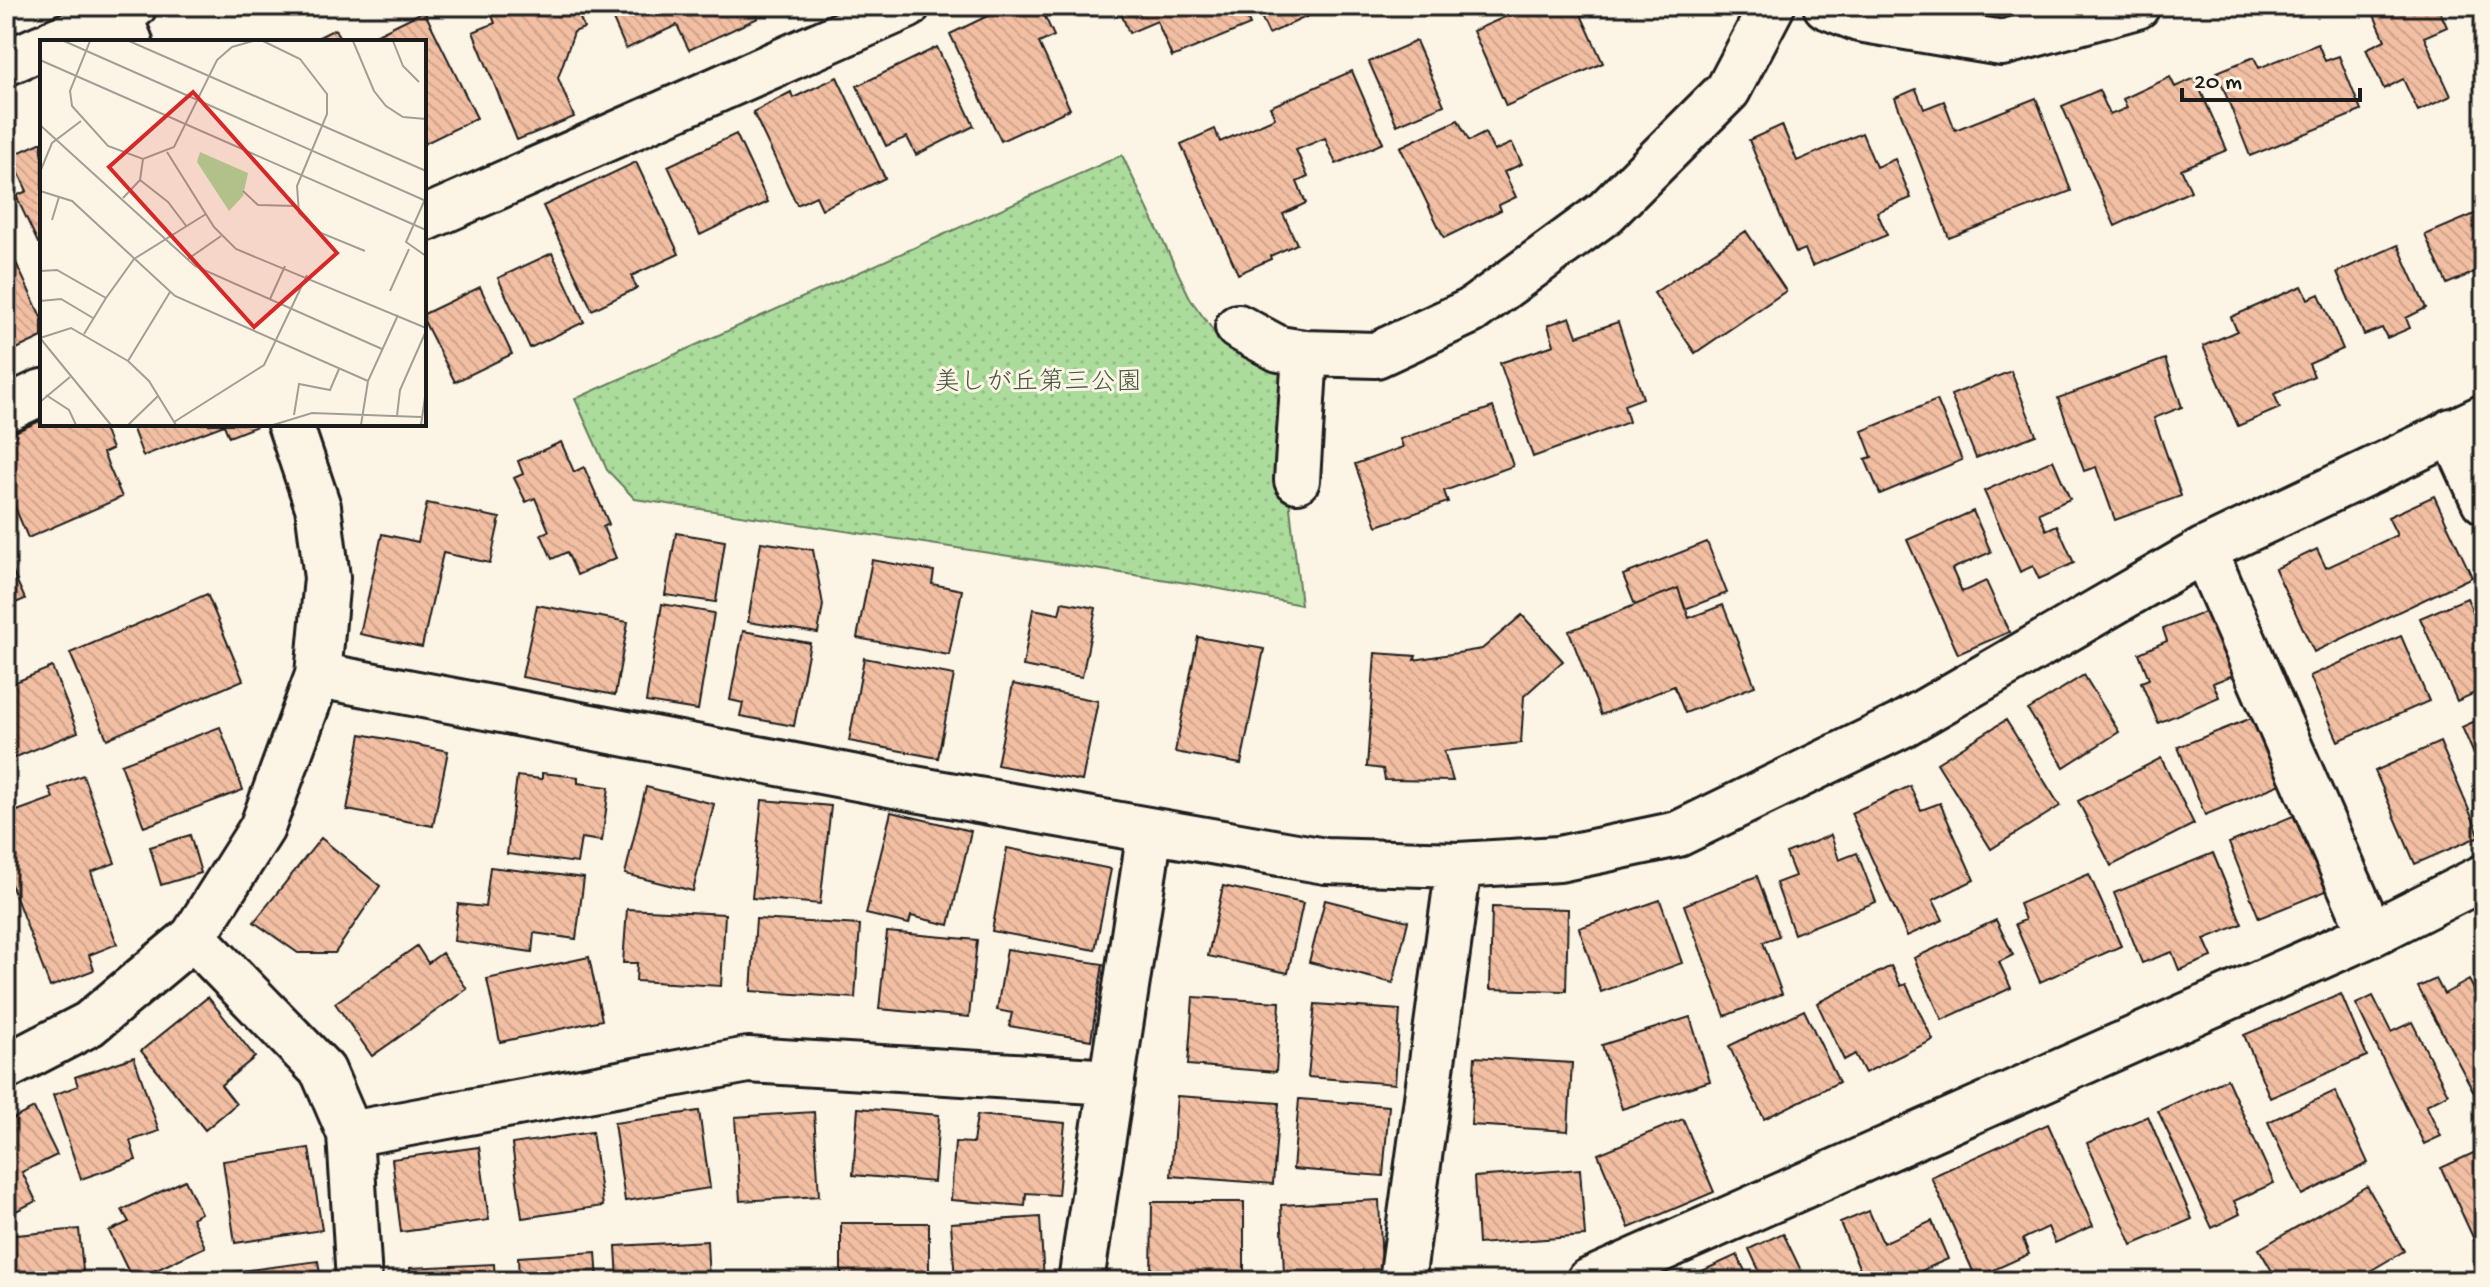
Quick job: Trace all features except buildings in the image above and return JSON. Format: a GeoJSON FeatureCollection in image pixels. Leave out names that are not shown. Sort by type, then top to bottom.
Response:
{"type":"FeatureCollection","features":[{"type":"Feature","properties":{"kind":"street"},"geometry":{"type":"LineString","coordinates":[[426,218],[907,6]]}},
{"type":"Feature","properties":{"kind":"street"},"geometry":{"type":"LineString","coordinates":[[1238,327],[1279,349],[1376,355],[1471,311],[1606,212],[1728,90],[1772,6]]}},
{"type":"Feature","properties":{"kind":"street"},"geometry":{"type":"LineString","coordinates":[[1826,6],[1859,19],[2002,43],[2137,6]]}},
{"type":"Feature","properties":{"kind":"street"},"geometry":{"type":"LineString","coordinates":[[59,40],[124,17]]}},
{"type":"Feature","properties":{"kind":"street"},"geometry":{"type":"LineString","coordinates":[[6,63],[40,48]]}},
{"type":"Feature","properties":{"kind":"street"},"geometry":{"type":"LineString","coordinates":[[1297,480],[1305,353]]}},
{"type":"Feature","properties":{"kind":"street"},"geometry":{"type":"LineString","coordinates":[[6,409],[40,393]]}},
{"type":"Feature","properties":{"kind":"street"},"geometry":{"type":"LineString","coordinates":[[318,675],[1325,861],[1459,865],[1559,859],[1678,834],[1900,726],[2204,550],[2468,424],[2484,501]]}},
{"type":"Feature","properties":{"kind":"street"},"geometry":{"type":"LineString","coordinates":[[6,1067],[89,1024],[193,937],[262,828],[318,675],[327,578],[318,507],[291,426]]}},
{"type":"Feature","properties":{"kind":"street"},"geometry":{"type":"LineString","coordinates":[[2204,550],[2371,934]]}},
{"type":"Feature","properties":{"kind":"street"},"geometry":{"type":"LineString","coordinates":[[1081,1281],[1150,831]]}},
{"type":"Feature","properties":{"kind":"street"},"geometry":{"type":"LineString","coordinates":[[1402,1281],[1459,865]]}},
{"type":"Feature","properties":{"kind":"street"},"geometry":{"type":"LineString","coordinates":[[1589,1281],[2371,934],[2484,877]]}},
{"type":"Feature","properties":{"kind":"street"},"geometry":{"type":"LineString","coordinates":[[193,937],[323,1071],[350,1134],[359,1281]]}},
{"type":"Feature","properties":{"kind":"street"},"geometry":{"type":"LineString","coordinates":[[350,1134],[748,1060],[1112,1082]]}},
{"type":"Feature","properties":{"kind":"green space","name":"美しが丘第三公園"},"geometry":{"type":"Polygon","coordinates":[[[1122,155],[1191,300],[1223,344],[1285,372],[1286,472],[1301,605],[1200,585],[635,499],[607,470],[575,399],[1122,155]]]}}]}
